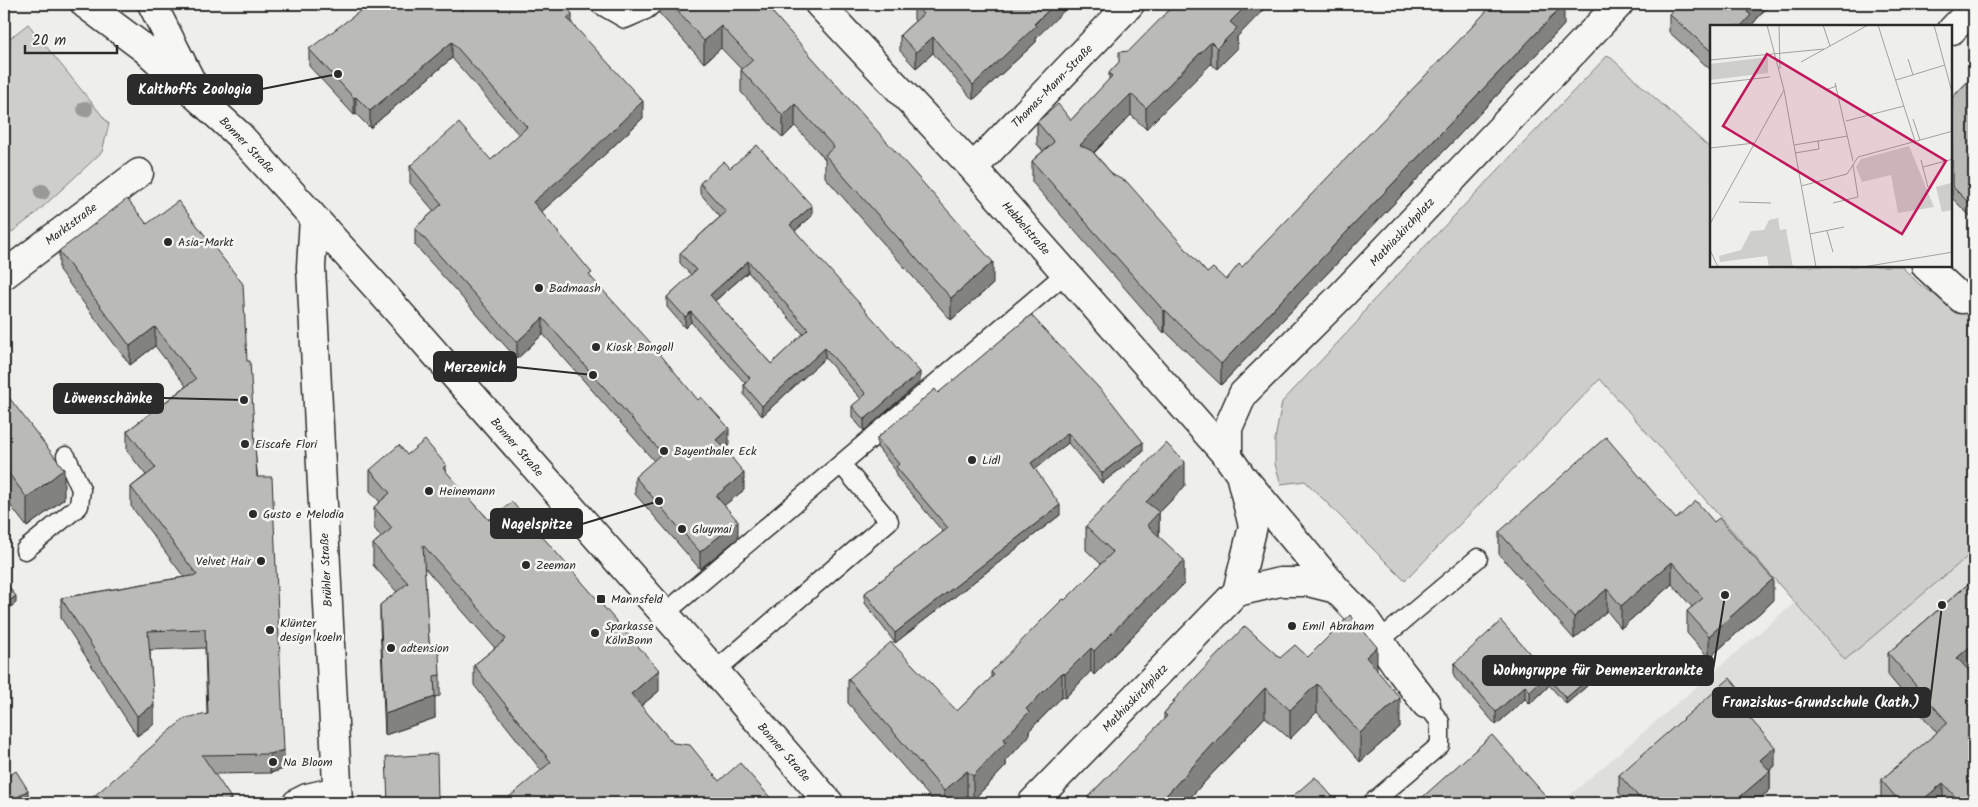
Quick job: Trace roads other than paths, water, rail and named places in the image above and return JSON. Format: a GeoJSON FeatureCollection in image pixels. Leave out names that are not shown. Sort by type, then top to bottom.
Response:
{"type":"FeatureCollection","features":[{"type":"Feature","properties":{"kind":"street","name":"Bonner Straße"},"geometry":{"type":"LineString","coordinates":[[85,4],[145,49],[239,135],[715,671],[828,803]]}},
{"type":"Feature","properties":{"kind":"street","name":"Bonner Straße"},"geometry":{"type":"LineString","coordinates":[[152,4],[199,97]]}},
{"type":"Feature","properties":{"kind":"street","name":"Hebbelstraße"},"geometry":{"type":"LineString","coordinates":[[820,4],[973,168],[1234,466]]}},
{"type":"Feature","properties":{"kind":"street","name":"Thomas-Mann-Straße"},"geometry":{"type":"LineString","coordinates":[[973,168],[1130,4]]}},
{"type":"Feature","properties":{"kind":"street","name":"Mathiaskirchplatz"},"geometry":{"type":"LineString","coordinates":[[1032,803],[1237,592],[1252,526],[1234,466],[1228,428],[1244,394],[1343,294],[1619,4]]}},
{"type":"Feature","properties":{"kind":"street"},"geometry":{"type":"LineString","coordinates":[[1953,29],[1974,7]]}},
{"type":"Feature","properties":{"kind":"street","name":"Marktstraße"},"geometry":{"type":"LineString","coordinates":[[4,275],[139,173]]}},
{"type":"Feature","properties":{"kind":"street","name":"Brühler Straße"},"geometry":{"type":"LineString","coordinates":[[314,218],[310,267],[337,797]]}},
{"type":"Feature","properties":{"kind":"street"},"geometry":{"type":"LineString","coordinates":[[1928,268],[1962,299]]}},
{"type":"Feature","properties":{"kind":"street"},"geometry":{"type":"LineString","coordinates":[[1234,466],[1336,589],[1364,618],[1426,704]]}},
{"type":"Feature","properties":{"kind":"street"},"geometry":{"type":"LineString","coordinates":[[1237,592],[1280,582],[1308,582],[1336,589]]}},
{"type":"Feature","properties":{"kind":"street"},"geometry":{"type":"LineString","coordinates":[[297,803],[308,798],[337,797]]}},
{"type":"Feature","properties":{"kind":"lane"},"geometry":{"type":"LineString","coordinates":[[599,4],[625,20],[646,10],[653,4]]}},
{"type":"Feature","properties":{"kind":"lane"},"geometry":{"type":"LineString","coordinates":[[664,614],[1066,274]]}},
{"type":"Feature","properties":{"kind":"lane"},"geometry":{"type":"LineString","coordinates":[[25,550],[79,506],[81,489],[66,456]]}},
{"type":"Feature","properties":{"kind":"lane"},"geometry":{"type":"LineString","coordinates":[[715,671],[889,521],[841,464]]}},
{"type":"Feature","properties":{"kind":"lane"},"geometry":{"type":"LineString","coordinates":[[1380,640],[1478,558]]}},
{"type":"Feature","properties":{"kind":"lane"},"geometry":{"type":"LineString","coordinates":[[1372,803],[1440,745],[1440,722],[1426,704]]}},
{"type":"Feature","properties":{"kind":"place","name":"Kalthoffs Zoologia"},"geometry":{"type":"Point","coordinates":[338,74]}},
{"type":"Feature","properties":{"kind":"place","name":"Asia-Markt"},"geometry":{"type":"Point","coordinates":[168,242]}},
{"type":"Feature","properties":{"kind":"place","name":"Badmaash"},"geometry":{"type":"Point","coordinates":[539,288]}},
{"type":"Feature","properties":{"kind":"place","name":"Kiosk Bongoll"},"geometry":{"type":"Point","coordinates":[596,347]}},
{"type":"Feature","properties":{"kind":"place","name":"Merzenich"},"geometry":{"type":"Point","coordinates":[593,375]}},
{"type":"Feature","properties":{"kind":"place","name":"Löwenschänke"},"geometry":{"type":"Point","coordinates":[244,400]}},
{"type":"Feature","properties":{"kind":"place","name":"Eiscafe Flori"},"geometry":{"type":"Point","coordinates":[245,444]}},
{"type":"Feature","properties":{"kind":"place","name":"Bayenthaler Eck"},"geometry":{"type":"Point","coordinates":[664,451]}},
{"type":"Feature","properties":{"kind":"place","name":"Lidl"},"geometry":{"type":"Point","coordinates":[972,460]}},
{"type":"Feature","properties":{"kind":"place","name":"Heinemann"},"geometry":{"type":"Point","coordinates":[429,491]}},
{"type":"Feature","properties":{"kind":"place","name":"Nagelspitze"},"geometry":{"type":"Point","coordinates":[659,501]}},
{"type":"Feature","properties":{"kind":"place","name":"Gusto e Melodia"},"geometry":{"type":"Point","coordinates":[253,514]}},
{"type":"Feature","properties":{"kind":"place","name":"Gluymai"},"geometry":{"type":"Point","coordinates":[682,529]}},
{"type":"Feature","properties":{"kind":"place","name":"Velvet Hair"},"geometry":{"type":"Point","coordinates":[261,561]}},
{"type":"Feature","properties":{"kind":"place","name":"Zeeman"},"geometry":{"type":"Point","coordinates":[526,565]}},
{"type":"Feature","properties":{"kind":"place","name":"Wohngruppe für Demenzerkrankte"},"geometry":{"type":"Point","coordinates":[1725,595]}},
{"type":"Feature","properties":{"kind":"place","name":"Mannsfeld"},"geometry":{"type":"Point","coordinates":[601,599]}},
{"type":"Feature","properties":{"kind":"place","name":"Franziskus-Grundschule (kath.)"},"geometry":{"type":"Point","coordinates":[1942,605]}},
{"type":"Feature","properties":{"kind":"place","name":"Emil Abraham"},"geometry":{"type":"Point","coordinates":[1292,626]}},
{"type":"Feature","properties":{"kind":"place","name":"Klünter design koeln"},"geometry":{"type":"Point","coordinates":[270,630]}},
{"type":"Feature","properties":{"kind":"place","name":"Sparkasse KölnBonn"},"geometry":{"type":"Point","coordinates":[595,633]}},
{"type":"Feature","properties":{"kind":"place","name":"adtension"},"geometry":{"type":"Point","coordinates":[391,648]}},
{"type":"Feature","properties":{"kind":"place","name":"Na Bloom"},"geometry":{"type":"Point","coordinates":[273,762]}}]}
